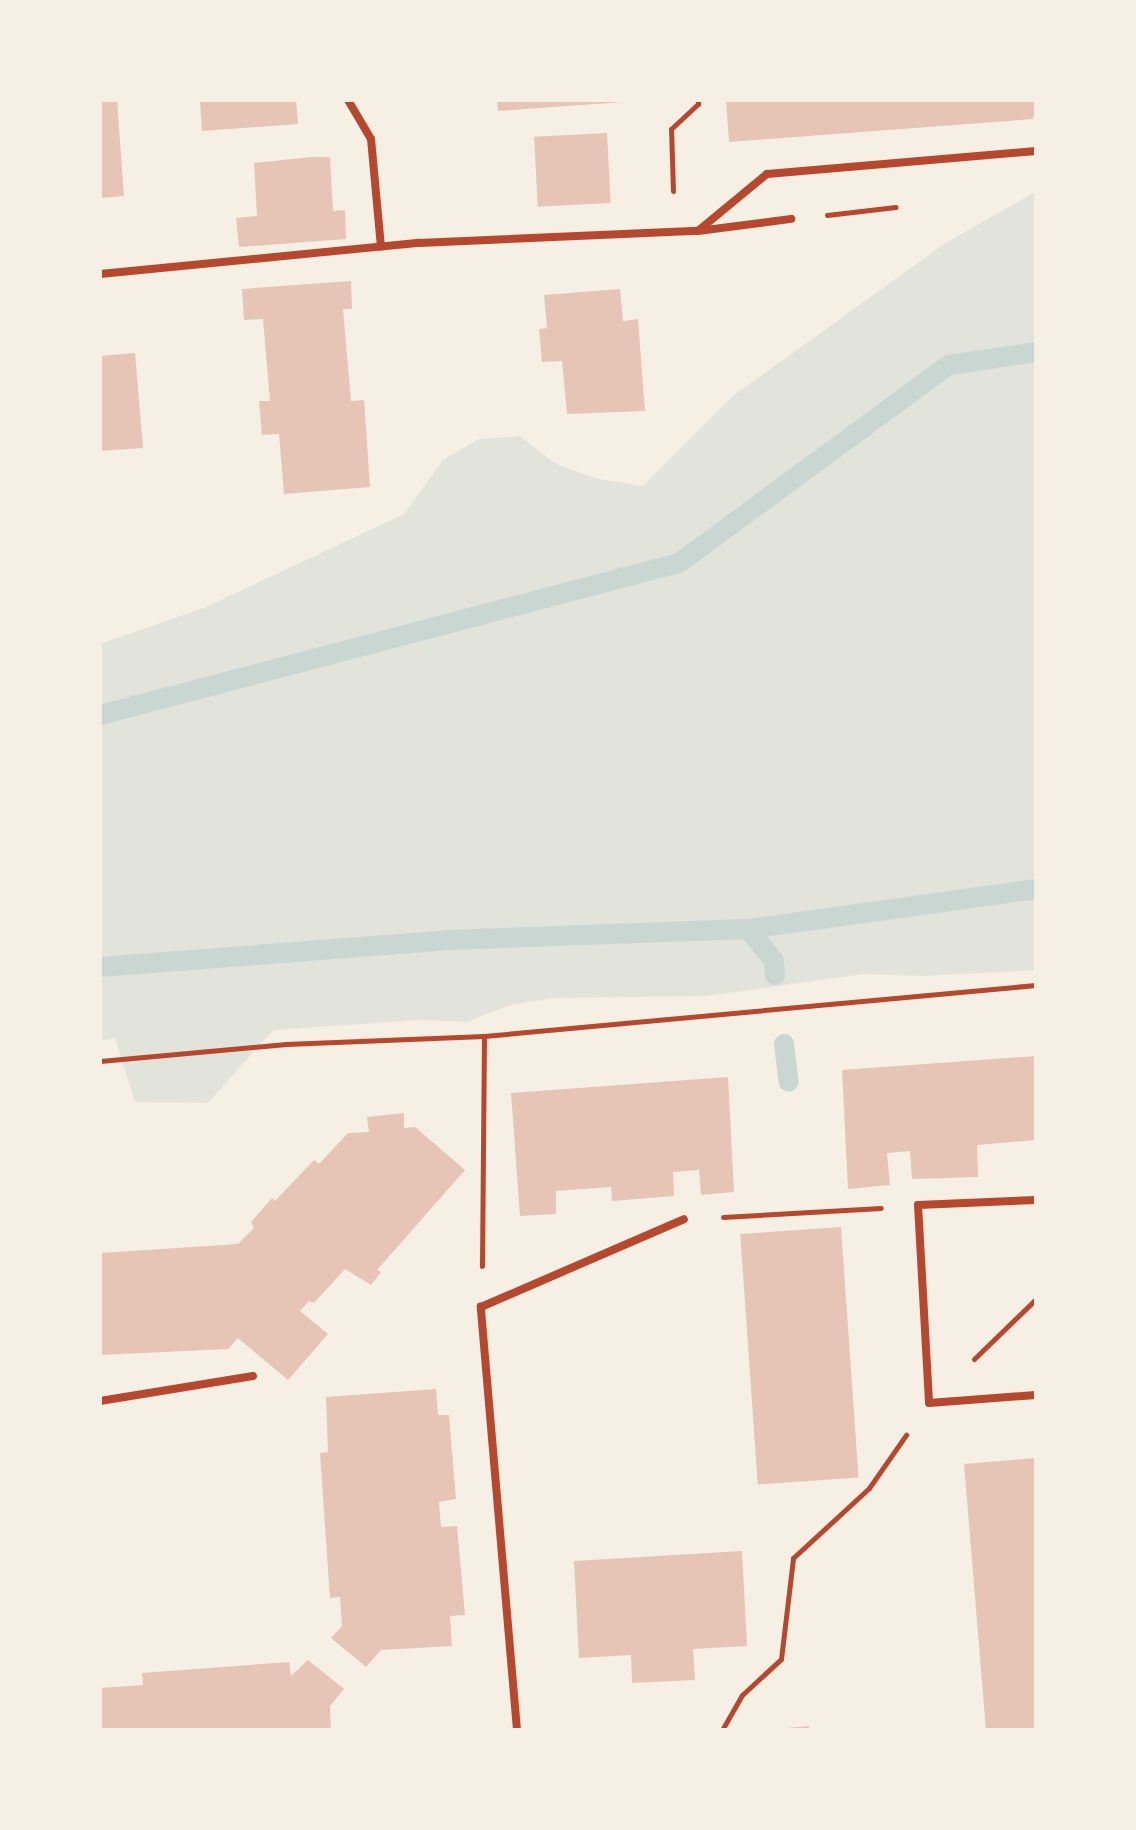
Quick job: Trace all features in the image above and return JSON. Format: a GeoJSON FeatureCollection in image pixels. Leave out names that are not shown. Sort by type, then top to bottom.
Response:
{"type":"FeatureCollection","features":[{"type":"Feature","properties":{"kind":"street"},"geometry":{"type":"LineString","coordinates":[[348,100],[371,139],[381,247]]}},
{"type":"Feature","properties":{"kind":"street"},"geometry":{"type":"LineString","coordinates":[[698,231],[767,174],[1036,151]]}},
{"type":"Feature","properties":{"kind":"street"},"geometry":{"type":"LineString","coordinates":[[100,274],[381,247],[698,231],[791,219]]}},
{"type":"Feature","properties":{"kind":"street"},"geometry":{"type":"LineString","coordinates":[[1036,1200],[918,1205],[929,1403],[1036,1395]]}},
{"type":"Feature","properties":{"kind":"street"},"geometry":{"type":"LineString","coordinates":[[517,1730],[481,1307],[684,1219]]}},
{"type":"Feature","properties":{"kind":"street"},"geometry":{"type":"LineString","coordinates":[[100,1401],[253,1376]]}},
{"type":"Feature","properties":{"kind":"path"},"geometry":{"type":"LineString","coordinates":[[675,232],[671,129],[698,104],[698,100]]}},
{"type":"Feature","properties":{"kind":"path"},"geometry":{"type":"LineString","coordinates":[[100,1061],[286,1044],[484,1036],[1036,985]]}},
{"type":"Feature","properties":{"kind":"path"},"geometry":{"type":"LineString","coordinates":[[481,1307],[484,1036]]}},
{"type":"Feature","properties":{"kind":"path"},"geometry":{"type":"LineString","coordinates":[[749,1215],[918,1205]]}},
{"type":"Feature","properties":{"kind":"path"},"geometry":{"type":"LineString","coordinates":[[722,1730],[742,1695],[781,1659],[793,1558],[869,1488],[929,1403],[1036,1299]]}},
{"type":"Feature","properties":{"kind":"shaded area"},"geometry":{"type":"Polygon","coordinates":[[[1036,192],[1036,970],[923,976],[863,974],[707,996],[555,998],[510,1005],[467,1022],[420,1020],[273,1030],[208,1103],[135,1102],[115,1038],[100,1041],[100,644],[206,607],[404,514],[443,460],[479,439],[520,436],[556,464],[598,479],[643,486],[734,395],[947,242],[1036,192]]]}},
{"type":"Feature","properties":{"kind":"building"},"geometry":{"type":"Polygon","coordinates":[[[100,100],[117,100],[124,196],[100,198],[100,100]]]}},
{"type":"Feature","properties":{"kind":"building"},"geometry":{"type":"Polygon","coordinates":[[[200,100],[296,100],[298,124],[202,131],[200,100]]]}},
{"type":"Feature","properties":{"kind":"building"},"geometry":{"type":"Polygon","coordinates":[[[497,100],[623,100],[623,102],[498,111],[497,100]]]}},
{"type":"Feature","properties":{"kind":"building"},"geometry":{"type":"Polygon","coordinates":[[[726,100],[1036,100],[1036,105],[1033,119],[729,142],[726,100]]]}},
{"type":"Feature","properties":{"kind":"building"},"geometry":{"type":"Polygon","coordinates":[[[607,133],[611,203],[538,207],[534,137],[607,133]]]}},
{"type":"Feature","properties":{"kind":"building"},"geometry":{"type":"Polygon","coordinates":[[[330,157],[333,211],[345,210],[346,239],[239,247],[236,218],[257,216],[254,163],[330,157]]]}},
{"type":"Feature","properties":{"kind":"building"},"geometry":{"type":"Polygon","coordinates":[[[351,281],[352,309],[343,309],[351,401],[364,400],[370,487],[284,494],[279,434],[262,435],[259,401],[270,401],[263,319],[244,320],[242,289],[351,281]]]}},
{"type":"Feature","properties":{"kind":"building"},"geometry":{"type":"Polygon","coordinates":[[[620,289],[623,321],[638,319],[645,411],[567,414],[562,361],[542,362],[539,329],[547,328],[544,295],[620,289]]]}},
{"type":"Feature","properties":{"kind":"building"},"geometry":{"type":"Polygon","coordinates":[[[135,353],[143,448],[100,451],[100,356],[135,353]]]}},
{"type":"Feature","properties":{"kind":"building"},"geometry":{"type":"Polygon","coordinates":[[[1036,1056],[1036,1140],[977,1145],[978,1177],[912,1179],[910,1151],[887,1153],[890,1185],[848,1189],[842,1070],[1036,1056]]]}},
{"type":"Feature","properties":{"kind":"building"},"geometry":{"type":"Polygon","coordinates":[[[728,1077],[734,1192],[701,1195],[699,1170],[673,1172],[674,1196],[612,1201],[611,1187],[556,1191],[556,1214],[520,1216],[511,1093],[728,1077]]]}},
{"type":"Feature","properties":{"kind":"building"},"geometry":{"type":"Polygon","coordinates":[[[404,1113],[404,1128],[415,1127],[465,1170],[377,1270],[381,1272],[371,1285],[345,1269],[314,1303],[309,1301],[300,1311],[328,1334],[288,1380],[238,1338],[228,1349],[100,1355],[100,1253],[238,1244],[254,1228],[251,1222],[272,1198],[275,1201],[314,1160],[319,1164],[348,1133],[369,1132],[367,1117],[404,1113]]]}},
{"type":"Feature","properties":{"kind":"building"},"geometry":{"type":"Polygon","coordinates":[[[841,1227],[859,1477],[758,1484],[740,1234],[841,1227]]]}},
{"type":"Feature","properties":{"kind":"building"},"geometry":{"type":"Polygon","coordinates":[[[436,1389],[438,1415],[449,1415],[456,1499],[439,1502],[441,1527],[457,1526],[465,1615],[450,1616],[452,1646],[381,1650],[366,1667],[331,1638],[342,1626],[340,1597],[330,1598],[320,1453],[328,1452],[326,1397],[436,1389]]]}},
{"type":"Feature","properties":{"kind":"building"},"geometry":{"type":"Polygon","coordinates":[[[1036,1458],[1036,1730],[986,1730],[964,1464],[1036,1458]]]}},
{"type":"Feature","properties":{"kind":"building"},"geometry":{"type":"Polygon","coordinates":[[[742,1551],[747,1646],[693,1649],[695,1680],[632,1683],[631,1655],[579,1658],[574,1561],[742,1551]]]}},
{"type":"Feature","properties":{"kind":"building"},"geometry":{"type":"Polygon","coordinates":[[[308,1660],[344,1689],[330,1706],[331,1730],[100,1730],[100,1688],[143,1685],[142,1673],[289,1662],[291,1676],[308,1660]]]}},
{"type":"Feature","properties":{"kind":"building"},"geometry":{"type":"Polygon","coordinates":[[[809,1726],[809,1730],[786,1730],[786,1728],[809,1726]]]}},
{"type":"Feature","properties":{"kind":"waterway"},"geometry":{"type":"LineString","coordinates":[[100,715],[679,563],[949,365],[1036,352]]}},
{"type":"Feature","properties":{"kind":"waterway"},"geometry":{"type":"LineString","coordinates":[[748,929],[1036,889]]}},
{"type":"Feature","properties":{"kind":"waterway"},"geometry":{"type":"LineString","coordinates":[[100,967],[449,940],[748,929],[774,961],[775,975]]}},
{"type":"Feature","properties":{"kind":"waterway"},"geometry":{"type":"LineString","coordinates":[[784,1044],[789,1082]]}}]}
